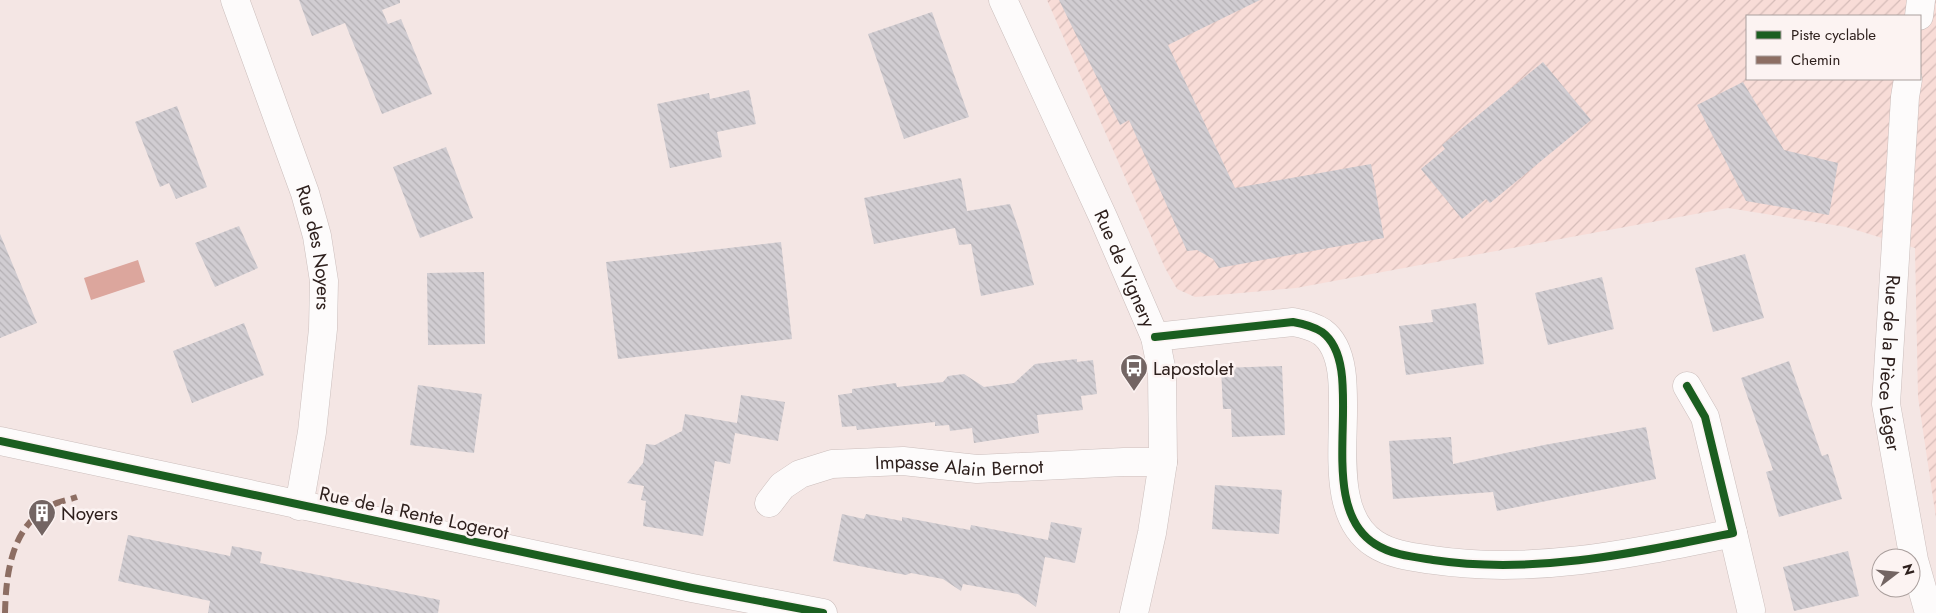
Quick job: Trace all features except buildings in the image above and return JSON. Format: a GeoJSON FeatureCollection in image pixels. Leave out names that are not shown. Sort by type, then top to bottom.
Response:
{"type":"FeatureCollection","features":[{"type":"Feature","properties":{"kind":"street","name":"Rue des Noyers"},"geometry":{"type":"LineString","coordinates":[[235,0],[305,194],[317,236],[324,281],[323,329],[312,432],[299,506]]}},
{"type":"Feature","properties":{"kind":"street","name":"Rue de Vignery"},"geometry":{"type":"LineString","coordinates":[[1003,0],[1115,243],[1155,337],[1162,372],[1163,462],[1152,533],[1134,613]]}},
{"type":"Feature","properties":{"kind":"street"},"geometry":{"type":"LineString","coordinates":[[1919,15],[1922,0]]}},
{"type":"Feature","properties":{"kind":"street","name":"Rue de la Pièce Léger"},"geometry":{"type":"LineString","coordinates":[[1908,80],[1905,97],[1886,404],[1914,560],[1929,613]]}},
{"type":"Feature","properties":{"kind":"street"},"geometry":{"type":"LineString","coordinates":[[1155,337],[1293,322],[1308,324],[1323,332],[1335,348],[1342,369],[1342,475],[1348,505],[1357,526],[1374,544],[1403,556],[1484,565],[1528,565],[1570,562],[1658,548],[1733,533]]}},
{"type":"Feature","properties":{"kind":"street"},"geometry":{"type":"LineString","coordinates":[[1687,386],[1706,417],[1751,610]]}},
{"type":"Feature","properties":{"kind":"street","name":"Rue de la Rente Logerot"},"geometry":{"type":"LineString","coordinates":[[0,441],[299,506],[692,588],[823,613]]}},
{"type":"Feature","properties":{"kind":"street","name":"Impasse Alain Bernot"},"geometry":{"type":"LineString","coordinates":[[769,503],[782,486],[800,474],[832,464],[903,461],[977,469],[1163,462]]}},
{"type":"Feature","properties":{"kind":"shaded area"},"geometry":{"type":"Polygon","coordinates":[[[1047,0],[1936,0],[1936,518],[1918,397],[1915,248],[1846,227],[1728,208],[1296,288],[1195,297],[1177,289],[1165,268],[1047,0]]]}},
{"type":"Feature","properties":{"kind":"shaded area"},"geometry":{"type":"Polygon","coordinates":[[[138,260],[145,282],[91,300],[84,278],[138,260]]]}},
{"type":"Feature","properties":{"kind":"marked path"},"geometry":{"type":"LineString","coordinates":[[5,613],[9,568],[18,540],[26,527],[48,507],[77,497]]}},
{"type":"Feature","properties":{"kind":"cycle path"},"geometry":{"type":"LineString","coordinates":[[1155,337],[1293,322],[1322,332],[1336,350],[1342,375],[1343,468],[1346,499],[1356,525],[1375,544],[1388,551],[1418,558],[1471,564],[1509,565],[1584,560],[1659,548],[1733,533],[1705,417],[1687,386]]}},
{"type":"Feature","properties":{"kind":"cycle path"},"geometry":{"type":"LineString","coordinates":[[0,441],[692,588],[823,613]]}},
{"type":"Feature","properties":{"kind":"place","name":"Lapostolet"},"geometry":{"type":"Point","coordinates":[1134,392]}},
{"type":"Feature","properties":{"kind":"place","name":"Noyers"},"geometry":{"type":"Point","coordinates":[42,537]}}]}
